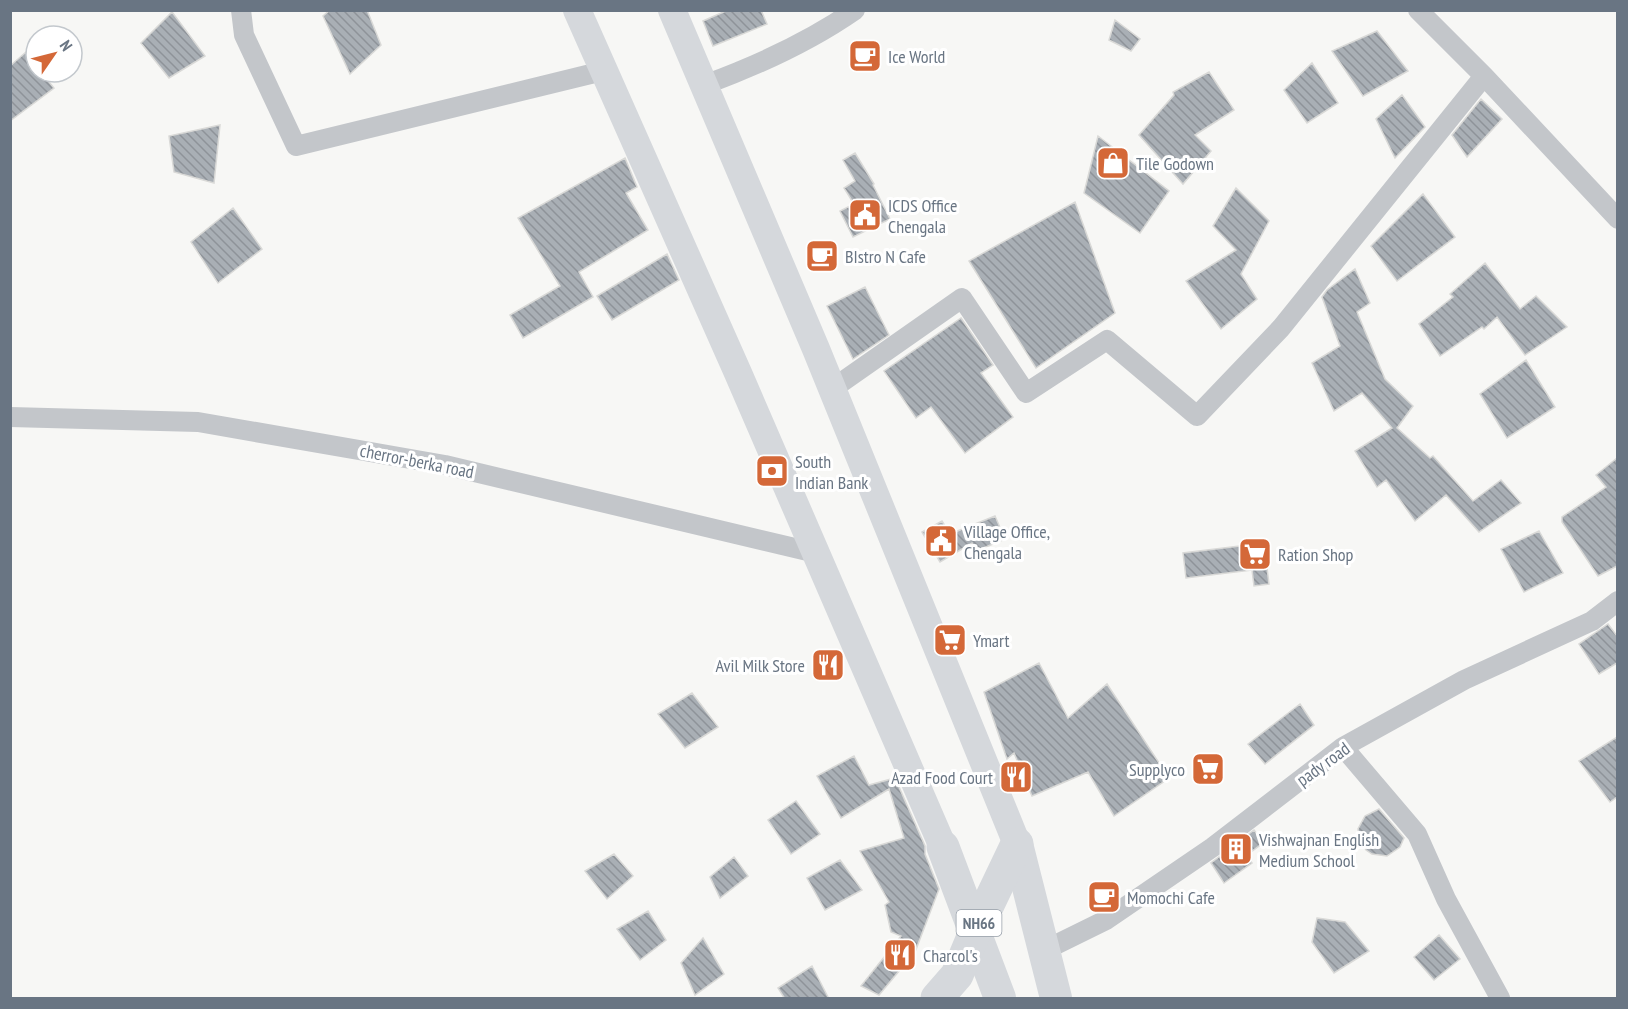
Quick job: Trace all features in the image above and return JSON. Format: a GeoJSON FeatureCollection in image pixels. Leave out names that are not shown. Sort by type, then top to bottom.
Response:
{"type":"FeatureCollection","features":[{"type":"Feature","properties":{"kind":"highway","name":"NH66"},"geometry":{"type":"LineString","coordinates":[[937,999],[957,975],[1017,844]]}},
{"type":"Feature","properties":{"kind":"highway"},"geometry":{"type":"LineString","coordinates":[[943,847],[975,932]]}},
{"type":"Feature","properties":{"kind":"main road"},"geometry":{"type":"LineString","coordinates":[[1017,844],[1056,999]]}},
{"type":"Feature","properties":{"kind":"main road"},"geometry":{"type":"LineString","coordinates":[[975,932],[1000,999]]}},
{"type":"Feature","properties":{"kind":"street"},"geometry":{"type":"LineString","coordinates":[[241,10],[244,35],[296,146],[603,71]]}},
{"type":"Feature","properties":{"kind":"street"},"geometry":{"type":"LineString","coordinates":[[577,10],[738,373],[943,847]]}},
{"type":"Feature","properties":{"kind":"street"},"geometry":{"type":"LineString","coordinates":[[672,10],[832,389],[1017,844]]}},
{"type":"Feature","properties":{"kind":"street"},"geometry":{"type":"LineString","coordinates":[[704,86],[745,70],[829,29],[855,10]]}},
{"type":"Feature","properties":{"kind":"street"},"geometry":{"type":"LineString","coordinates":[[1418,10],[1484,76],[1617,219]]}},
{"type":"Feature","properties":{"kind":"street"},"geometry":{"type":"LineString","coordinates":[[832,389],[962,298],[1026,393],[1107,340],[1197,416],[1281,328],[1372,212],[1484,76]]}},
{"type":"Feature","properties":{"kind":"street","name":"cherror-berka road"},"geometry":{"type":"LineString","coordinates":[[10,417],[198,422],[445,465],[816,553]]}},
{"type":"Feature","properties":{"kind":"street","name":"pady road"},"geometry":{"type":"LineString","coordinates":[[1043,951],[1106,920],[1213,847],[1343,747],[1464,680],[1592,621],[1617,601]]}},
{"type":"Feature","properties":{"kind":"street"},"geometry":{"type":"LineString","coordinates":[[1343,747],[1417,834],[1446,899],[1500,999]]}},
{"type":"Feature","properties":{"kind":"building"},"geometry":{"type":"Polygon","coordinates":[[[330,10],[367,10],[381,45],[350,74],[323,16],[330,10]]]}},
{"type":"Feature","properties":{"kind":"building"},"geometry":{"type":"Polygon","coordinates":[[[728,10],[761,10],[767,24],[713,46],[703,21],[728,10]]]}},
{"type":"Feature","properties":{"kind":"building"},"geometry":{"type":"Polygon","coordinates":[[[172,12],[205,56],[169,78],[141,43],[172,12]]]}},
{"type":"Feature","properties":{"kind":"building"},"geometry":{"type":"Polygon","coordinates":[[[1115,20],[1140,39],[1131,51],[1109,40],[1115,20]]]}},
{"type":"Feature","properties":{"kind":"building"},"geometry":{"type":"Polygon","coordinates":[[[1377,31],[1408,71],[1363,96],[1332,51],[1377,31]]]}},
{"type":"Feature","properties":{"kind":"building"},"geometry":{"type":"Polygon","coordinates":[[[24,54],[24,84],[51,84],[54,88],[10,121],[10,66],[24,54]]]}},
{"type":"Feature","properties":{"kind":"building"},"geometry":{"type":"Polygon","coordinates":[[[1312,63],[1338,103],[1307,123],[1284,90],[1312,63]]]}},
{"type":"Feature","properties":{"kind":"building"},"geometry":{"type":"Polygon","coordinates":[[[1209,72],[1234,110],[1195,135],[1211,151],[1183,184],[1139,135],[1174,95],[1173,92],[1209,72]]]}},
{"type":"Feature","properties":{"kind":"building"},"geometry":{"type":"Polygon","coordinates":[[[1402,95],[1425,127],[1395,158],[1376,119],[1402,95]]]}},
{"type":"Feature","properties":{"kind":"building"},"geometry":{"type":"Polygon","coordinates":[[[1481,99],[1502,119],[1467,157],[1452,135],[1481,99]]]}},
{"type":"Feature","properties":{"kind":"building"},"geometry":{"type":"Polygon","coordinates":[[[220,125],[214,183],[174,172],[169,136],[220,125]]]}},
{"type":"Feature","properties":{"kind":"building","name":"Tile Godown"},"geometry":{"type":"Polygon","coordinates":[[[1098,136],[1169,191],[1140,233],[1084,193],[1098,136]]]}},
{"type":"Feature","properties":{"kind":"building"},"geometry":{"type":"Polygon","coordinates":[[[855,153],[874,184],[890,219],[853,237],[840,211],[854,204],[844,188],[855,181],[843,160],[855,153]]]}},
{"type":"Feature","properties":{"kind":"building"},"geometry":{"type":"Polygon","coordinates":[[[625,158],[637,187],[626,193],[648,230],[579,272],[593,297],[523,338],[510,315],[560,286],[518,218],[625,158]]]}},
{"type":"Feature","properties":{"kind":"building"},"geometry":{"type":"Polygon","coordinates":[[[1236,188],[1269,221],[1241,274],[1257,299],[1221,329],[1186,281],[1236,250],[1213,226],[1236,188]]]}},
{"type":"Feature","properties":{"kind":"building"},"geometry":{"type":"Polygon","coordinates":[[[1423,194],[1455,237],[1397,281],[1371,246],[1423,194]]]}},
{"type":"Feature","properties":{"kind":"building"},"geometry":{"type":"Polygon","coordinates":[[[1075,202],[1115,313],[1036,368],[969,261],[1075,202]]]}},
{"type":"Feature","properties":{"kind":"building"},"geometry":{"type":"Polygon","coordinates":[[[233,208],[262,249],[218,283],[191,242],[233,208]]]}},
{"type":"Feature","properties":{"kind":"building"},"geometry":{"type":"Polygon","coordinates":[[[667,254],[679,280],[612,320],[597,296],[667,254]]]}},
{"type":"Feature","properties":{"kind":"building"},"geometry":{"type":"Polygon","coordinates":[[[1485,263],[1520,309],[1536,296],[1567,327],[1525,355],[1497,317],[1484,329],[1482,327],[1440,356],[1419,324],[1453,297],[1450,294],[1485,263]]]}},
{"type":"Feature","properties":{"kind":"building"},"geometry":{"type":"Polygon","coordinates":[[[1355,269],[1370,303],[1357,312],[1385,379],[1413,406],[1397,428],[1430,458],[1433,456],[1473,501],[1501,480],[1521,503],[1479,532],[1446,495],[1415,521],[1386,480],[1377,487],[1355,451],[1392,428],[1362,393],[1334,411],[1312,363],[1340,346],[1322,297],[1327,290],[1355,269]]]}},
{"type":"Feature","properties":{"kind":"building"},"geometry":{"type":"Polygon","coordinates":[[[865,287],[889,335],[853,359],[827,306],[865,287]]]}},
{"type":"Feature","properties":{"kind":"building"},"geometry":{"type":"Polygon","coordinates":[[[961,318],[993,365],[981,373],[1013,417],[965,453],[931,407],[916,418],[884,371],[961,318]]]}},
{"type":"Feature","properties":{"kind":"building"},"geometry":{"type":"Polygon","coordinates":[[[1526,360],[1555,407],[1507,438],[1480,394],[1526,360]]]}},
{"type":"Feature","properties":{"kind":"building"},"geometry":{"type":"Polygon","coordinates":[[[1617,458],[1617,566],[1598,576],[1562,522],[1562,517],[1606,487],[1596,475],[1617,458]]]}},
{"type":"Feature","properties":{"kind":"building"},"geometry":{"type":"Polygon","coordinates":[[[995,516],[1005,539],[976,551],[972,543],[940,562],[922,532],[942,521],[950,534],[995,516]]]}},
{"type":"Feature","properties":{"kind":"building"},"geometry":{"type":"Polygon","coordinates":[[[1539,531],[1563,573],[1524,592],[1501,549],[1539,531]]]}},
{"type":"Feature","properties":{"kind":"building"},"geometry":{"type":"Polygon","coordinates":[[[1264,543],[1269,584],[1254,586],[1252,570],[1186,578],[1183,553],[1264,543]]]}},
{"type":"Feature","properties":{"kind":"building"},"geometry":{"type":"Polygon","coordinates":[[[1608,624],[1617,636],[1617,663],[1599,674],[1579,644],[1608,624]]]}},
{"type":"Feature","properties":{"kind":"building"},"geometry":{"type":"Polygon","coordinates":[[[1039,663],[1068,718],[1107,684],[1169,778],[1114,816],[1088,772],[1032,796],[1014,753],[1007,759],[984,692],[1039,663]]]}},
{"type":"Feature","properties":{"kind":"building"},"geometry":{"type":"Polygon","coordinates":[[[692,693],[718,727],[685,748],[658,714],[692,693]]]}},
{"type":"Feature","properties":{"kind":"building"},"geometry":{"type":"Polygon","coordinates":[[[1300,704],[1314,725],[1265,764],[1248,744],[1300,704]]]}},
{"type":"Feature","properties":{"kind":"building"},"geometry":{"type":"Polygon","coordinates":[[[1617,737],[1617,797],[1610,802],[1579,761],[1617,737]]]}},
{"type":"Feature","properties":{"kind":"building"},"geometry":{"type":"Polygon","coordinates":[[[854,756],[869,785],[895,778],[925,846],[925,854],[939,889],[915,952],[879,995],[861,986],[901,936],[891,932],[885,905],[889,902],[860,851],[904,838],[889,789],[841,818],[817,776],[854,756]]]}},
{"type":"Feature","properties":{"kind":"building"},"geometry":{"type":"Polygon","coordinates":[[[796,801],[820,834],[791,854],[768,820],[796,801]]]}},
{"type":"Feature","properties":{"kind":"building"},"geometry":{"type":"Polygon","coordinates":[[[1379,809],[1404,838],[1400,847],[1387,856],[1372,854],[1366,850],[1359,837],[1358,829],[1365,816],[1379,809]]]}},
{"type":"Feature","properties":{"kind":"building","name":"Vishwajnan English Medium School"},"geometry":{"type":"Polygon","coordinates":[[[1254,830],[1263,843],[1247,855],[1252,863],[1224,883],[1211,863],[1254,830]]]}},
{"type":"Feature","properties":{"kind":"building"},"geometry":{"type":"Polygon","coordinates":[[[614,854],[633,876],[607,899],[585,871],[614,854]]]}},
{"type":"Feature","properties":{"kind":"building"},"geometry":{"type":"Polygon","coordinates":[[[734,857],[748,876],[720,898],[710,877],[734,857]]]}},
{"type":"Feature","properties":{"kind":"building"},"geometry":{"type":"Polygon","coordinates":[[[840,860],[862,890],[825,910],[807,878],[840,860]]]}},
{"type":"Feature","properties":{"kind":"building"},"geometry":{"type":"Polygon","coordinates":[[[648,911],[666,940],[640,960],[617,929],[648,911]]]}},
{"type":"Feature","properties":{"kind":"building"},"geometry":{"type":"Polygon","coordinates":[[[1317,918],[1345,922],[1369,951],[1334,973],[1312,942],[1317,918]]]}},
{"type":"Feature","properties":{"kind":"building"},"geometry":{"type":"Polygon","coordinates":[[[1439,935],[1460,959],[1434,980],[1414,957],[1439,935]]]}},
{"type":"Feature","properties":{"kind":"building"},"geometry":{"type":"Polygon","coordinates":[[[703,938],[724,974],[695,995],[681,963],[703,938]]]}},
{"type":"Feature","properties":{"kind":"building"},"geometry":{"type":"Polygon","coordinates":[[[812,966],[829,999],[785,999],[778,988],[812,966]]]}},
{"type":"Feature","properties":{"kind":"place","name":"Ice World"},"geometry":{"type":"Point","coordinates":[865,56]}},
{"type":"Feature","properties":{"kind":"place","name":"Tile Godown"},"geometry":{"type":"Point","coordinates":[1113,163]}},
{"type":"Feature","properties":{"kind":"place","name":"ICDS Office Chengala"},"geometry":{"type":"Point","coordinates":[865,215]}},
{"type":"Feature","properties":{"kind":"place","name":"BIstro N Cafe"},"geometry":{"type":"Point","coordinates":[822,256]}},
{"type":"Feature","properties":{"kind":"place","name":"South Indian Bank"},"geometry":{"type":"Point","coordinates":[772,471]}},
{"type":"Feature","properties":{"kind":"place","name":"Village Office, Chengala"},"geometry":{"type":"Point","coordinates":[941,541]}},
{"type":"Feature","properties":{"kind":"place","name":"Ration Shop"},"geometry":{"type":"Point","coordinates":[1255,554]}},
{"type":"Feature","properties":{"kind":"place","name":"Ymart"},"geometry":{"type":"Point","coordinates":[950,640]}},
{"type":"Feature","properties":{"kind":"place","name":"Avil Milk Store"},"geometry":{"type":"Point","coordinates":[828,665]}},
{"type":"Feature","properties":{"kind":"place","name":"Supplyco"},"geometry":{"type":"Point","coordinates":[1208,769]}},
{"type":"Feature","properties":{"kind":"place","name":"Azad Food Court"},"geometry":{"type":"Point","coordinates":[1016,777]}},
{"type":"Feature","properties":{"kind":"place","name":"Vishwajnan English Medium School"},"geometry":{"type":"Point","coordinates":[1236,849]}},
{"type":"Feature","properties":{"kind":"place","name":"Momochi Cafe"},"geometry":{"type":"Point","coordinates":[1104,897]}},
{"type":"Feature","properties":{"kind":"place","name":"Charcol's"},"geometry":{"type":"Point","coordinates":[900,955]}}]}
